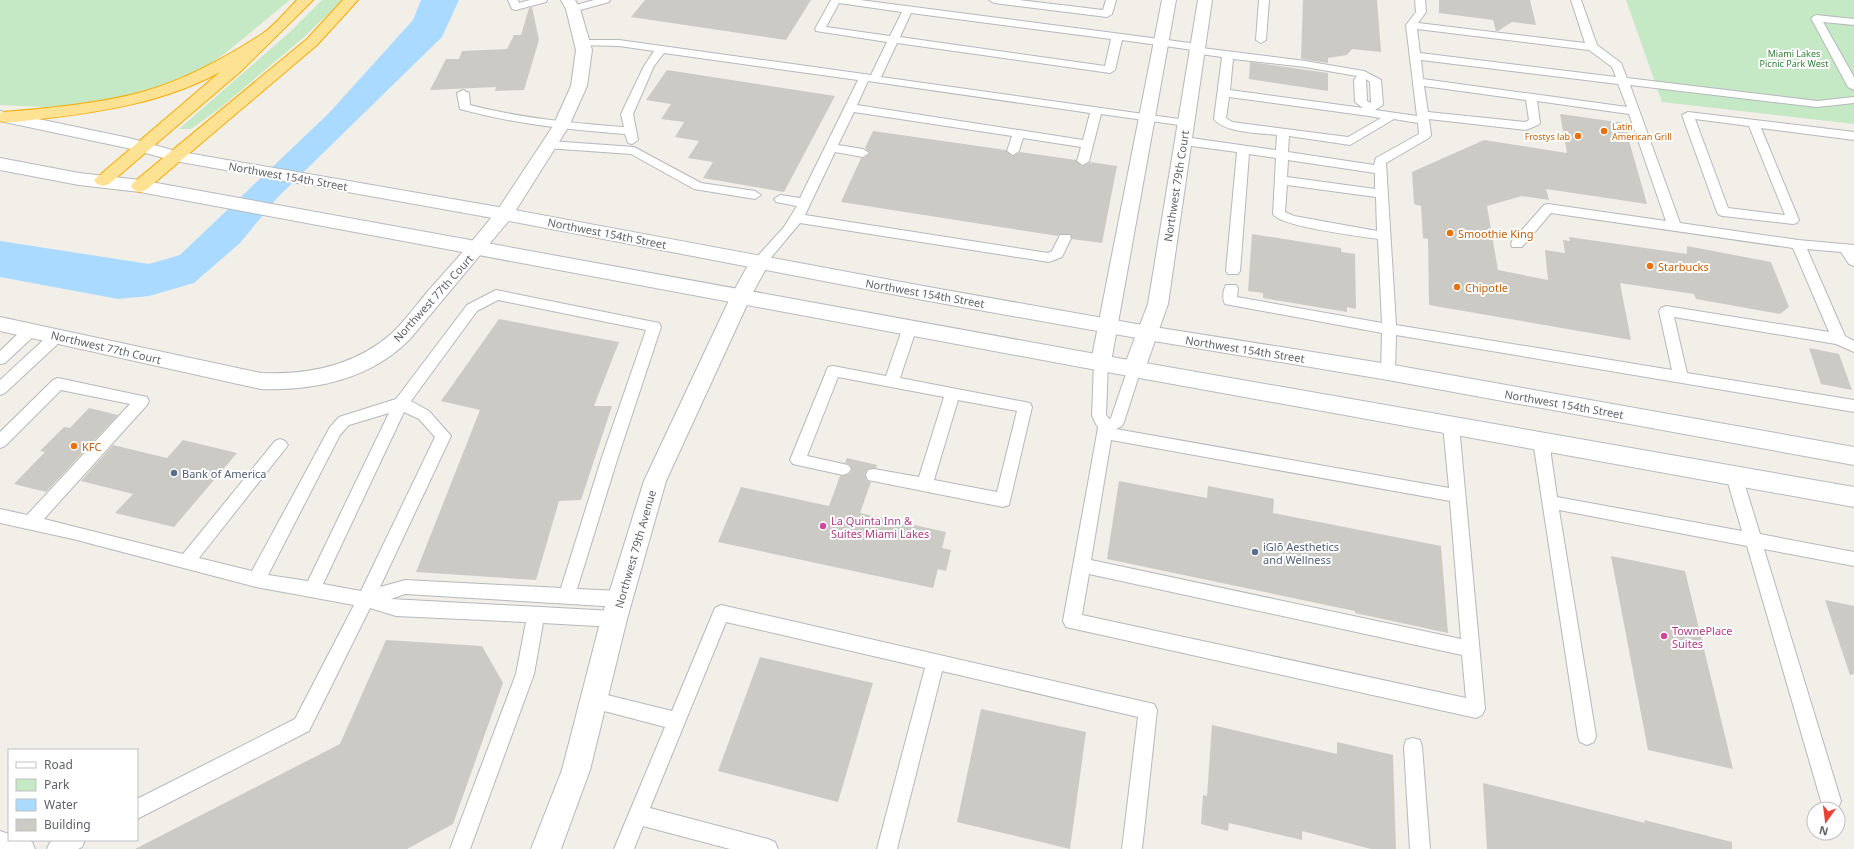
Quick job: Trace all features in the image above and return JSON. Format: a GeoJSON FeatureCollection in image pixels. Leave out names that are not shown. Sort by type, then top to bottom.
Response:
{"type":"FeatureCollection","features":[{"type":"Feature","properties":{"kind":"highway"},"geometry":{"type":"LineString","coordinates":[[103,180],[234,69],[306,0]]}},
{"type":"Feature","properties":{"kind":"highway"},"geometry":{"type":"LineString","coordinates":[[140,186],[312,42],[351,0]]}},
{"type":"Feature","properties":{"kind":"highway"},"geometry":{"type":"LineString","coordinates":[[1,116],[95,108],[161,92],[206,74],[265,38]]}},
{"type":"Feature","properties":{"kind":"main road"},"geometry":{"type":"LineString","coordinates":[[1101,362],[1170,0]]}},
{"type":"Feature","properties":{"kind":"main road","name":"Northwest 79th Court"},"geometry":{"type":"LineString","coordinates":[[1134,369],[1158,304],[1205,0]]}},
{"type":"Feature","properties":{"kind":"main road","name":"Northwest 77th Court"},"geometry":{"type":"LineString","coordinates":[[0,324],[261,381],[285,383],[340,373],[384,351],[399,338],[478,247],[504,214],[561,126],[579,86],[584,50],[570,4]]}},
{"type":"Feature","properties":{"kind":"main road","name":"Northwest 154th Street"},"geometry":{"type":"LineString","coordinates":[[1,116],[143,147],[175,156],[261,172],[317,180],[759,263],[1108,326],[1388,372],[1854,456]]}},
{"type":"Feature","properties":{"kind":"main road"},"geometry":{"type":"LineString","coordinates":[[0,164],[79,179],[103,180],[230,202],[284,214],[478,247],[1134,369],[1854,497]]}},
{"type":"Feature","properties":{"kind":"main road","name":"Northwest 79th Avenue"},"geometry":{"type":"LineString","coordinates":[[546,849],[576,770],[595,701],[617,609],[655,481],[741,296],[759,263]]}},
{"type":"Feature","properties":{"kind":"lane"},"geometry":{"type":"LineString","coordinates":[[513,0],[516,6],[542,0]]}},
{"type":"Feature","properties":{"kind":"lane"},"geometry":{"type":"LineString","coordinates":[[570,4],[605,0]]}},
{"type":"Feature","properties":{"kind":"lane"},"geometry":{"type":"LineString","coordinates":[[1117,37],[1110,70],[820,29],[838,0],[1161,42],[1228,55],[1305,64],[1364,74],[1375,80],[1377,105],[1369,110]]}},
{"type":"Feature","properties":{"kind":"lane"},"geometry":{"type":"LineString","coordinates":[[994,0],[1062,4],[1107,14],[1111,0]]}},
{"type":"Feature","properties":{"kind":"lane"},"geometry":{"type":"LineString","coordinates":[[1261,40],[1264,0]]}},
{"type":"Feature","properties":{"kind":"lane"},"geometry":{"type":"LineString","coordinates":[[1388,372],[1389,329],[1380,161],[1425,135],[1411,25],[1421,12],[1420,0]]}},
{"type":"Feature","properties":{"kind":"lane"},"geometry":{"type":"LineString","coordinates":[[1576,0],[1592,47]]}},
{"type":"Feature","properties":{"kind":"lane"},"geometry":{"type":"LineString","coordinates":[[759,263],[774,245],[788,233],[797,218],[851,108],[894,40],[908,10]]}},
{"type":"Feature","properties":{"kind":"lane"},"geometry":{"type":"LineString","coordinates":[[1854,22],[1816,18],[1854,87]]}},
{"type":"Feature","properties":{"kind":"lane"},"geometry":{"type":"LineString","coordinates":[[1411,25],[1592,47],[1617,65],[1676,227]]}},
{"type":"Feature","properties":{"kind":"lane"},"geometry":{"type":"LineString","coordinates":[[582,42],[619,43],[1186,123]]}},
{"type":"Feature","properties":{"kind":"lane"},"geometry":{"type":"LineString","coordinates":[[634,151],[627,114],[649,66],[661,49]]}},
{"type":"Feature","properties":{"kind":"lane"},"geometry":{"type":"LineString","coordinates":[[1228,55],[1220,118],[1230,125],[1350,141],[1392,116]]}},
{"type":"Feature","properties":{"kind":"lane"},"geometry":{"type":"LineString","coordinates":[[1415,56],[1817,104],[1854,100]]}},
{"type":"Feature","properties":{"kind":"lane"},"geometry":{"type":"LineString","coordinates":[[1364,74],[1360,80],[1361,102],[1369,110]]}},
{"type":"Feature","properties":{"kind":"lane"},"geometry":{"type":"LineString","coordinates":[[1418,82],[1634,111]]}},
{"type":"Feature","properties":{"kind":"lane"},"geometry":{"type":"LineString","coordinates":[[463,93],[464,107],[561,126],[630,131]]}},
{"type":"Feature","properties":{"kind":"lane"},"geometry":{"type":"LineString","coordinates":[[1224,93],[1369,110],[1392,116],[1423,117],[1526,126],[1534,123],[1535,120],[1531,97]]}},
{"type":"Feature","properties":{"kind":"lane"},"geometry":{"type":"LineString","coordinates":[[851,108],[1088,144]]}},
{"type":"Feature","properties":{"kind":"lane"},"geometry":{"type":"LineString","coordinates":[[1084,161],[1096,110]]}},
{"type":"Feature","properties":{"kind":"lane"},"geometry":{"type":"LineString","coordinates":[[1752,123],[1793,220],[1723,212],[1688,115],[1752,123],[1854,136]]}},
{"type":"Feature","properties":{"kind":"lane"},"geometry":{"type":"LineString","coordinates":[[1283,132],[1279,214],[1284,218],[1384,236]]}},
{"type":"Feature","properties":{"kind":"lane"},"geometry":{"type":"LineString","coordinates":[[1013,151],[1019,133]]}},
{"type":"Feature","properties":{"kind":"lane"},"geometry":{"type":"LineString","coordinates":[[1184,141],[1381,170]]}},
{"type":"Feature","properties":{"kind":"lane"},"geometry":{"type":"LineString","coordinates":[[833,144],[865,149]]}},
{"type":"Feature","properties":{"kind":"lane"},"geometry":{"type":"LineString","coordinates":[[550,145],[634,151],[698,186],[755,195]]}},
{"type":"Feature","properties":{"kind":"lane"},"geometry":{"type":"LineString","coordinates":[[1233,271],[1243,150]]}},
{"type":"Feature","properties":{"kind":"lane"},"geometry":{"type":"LineString","coordinates":[[1281,180],[1382,194]]}},
{"type":"Feature","properties":{"kind":"lane"},"geometry":{"type":"LineString","coordinates":[[780,199],[804,203]]}},
{"type":"Feature","properties":{"kind":"lane"},"geometry":{"type":"LineString","coordinates":[[1518,244],[1548,208],[1798,244],[1850,248],[1854,261]]}},
{"type":"Feature","properties":{"kind":"lane"},"geometry":{"type":"LineString","coordinates":[[797,218],[1049,258],[1057,254],[1065,238]]}},
{"type":"Feature","properties":{"kind":"lane"},"geometry":{"type":"LineString","coordinates":[[1798,244],[1839,338]]}},
{"type":"Feature","properties":{"kind":"lane"},"geometry":{"type":"LineString","coordinates":[[1231,288],[1230,301],[1680,378],[1854,406]]}},
{"type":"Feature","properties":{"kind":"lane"},"geometry":{"type":"LineString","coordinates":[[312,590],[400,403],[472,308],[496,295],[654,327],[610,457],[567,595]]}},
{"type":"Feature","properties":{"kind":"lane"},"geometry":{"type":"LineString","coordinates":[[1680,378],[1666,311],[1839,338],[1854,346]]}},
{"type":"Feature","properties":{"kind":"lane"},"geometry":{"type":"LineString","coordinates":[[891,382],[910,327]]}},
{"type":"Feature","properties":{"kind":"lane"},"geometry":{"type":"LineString","coordinates":[[0,359],[31,330]]}},
{"type":"Feature","properties":{"kind":"lane"},"geometry":{"type":"LineString","coordinates":[[0,389],[57,336]]}},
{"type":"Feature","properties":{"kind":"lane"},"geometry":{"type":"LineString","coordinates":[[1101,362],[1099,416],[1105,430],[1072,621],[1476,709],[1451,425]]}},
{"type":"Feature","properties":{"kind":"lane"},"geometry":{"type":"LineString","coordinates":[[1105,430],[1117,422],[1134,369]]}},
{"type":"Feature","properties":{"kind":"lane"},"geometry":{"type":"LineString","coordinates":[[843,469],[798,460],[833,371],[1025,407],[1003,500],[874,475]]}},
{"type":"Feature","properties":{"kind":"lane"},"geometry":{"type":"LineString","coordinates":[[0,442],[58,384],[142,401],[31,522]]}},
{"type":"Feature","properties":{"kind":"lane"},"geometry":{"type":"LineString","coordinates":[[925,485],[952,394]]}},
{"type":"Feature","properties":{"kind":"lane"},"geometry":{"type":"LineString","coordinates":[[138,808],[302,725],[366,599],[443,436],[424,415],[400,403],[344,421],[335,431],[256,580]]}},
{"type":"Feature","properties":{"kind":"lane"},"geometry":{"type":"LineString","coordinates":[[1105,430],[1457,496]]}},
{"type":"Feature","properties":{"kind":"lane"},"geometry":{"type":"LineString","coordinates":[[1541,441],[1587,736]]}},
{"type":"Feature","properties":{"kind":"lane"},"geometry":{"type":"LineString","coordinates":[[187,561],[280,445]]}},
{"type":"Feature","properties":{"kind":"lane"},"geometry":{"type":"LineString","coordinates":[[1734,476],[1831,801]]}},
{"type":"Feature","properties":{"kind":"lane"},"geometry":{"type":"LineString","coordinates":[[1550,502],[1854,559]]}},
{"type":"Feature","properties":{"kind":"lane"},"geometry":{"type":"LineString","coordinates":[[0,516],[31,522],[187,561],[256,580],[366,599],[396,608],[536,615],[617,609]]}},
{"type":"Feature","properties":{"kind":"lane"},"geometry":{"type":"LineString","coordinates":[[1081,565],[1471,649]]}},
{"type":"Feature","properties":{"kind":"lane"},"geometry":{"type":"LineString","coordinates":[[366,599],[405,587],[567,595],[617,609]]}},
{"type":"Feature","properties":{"kind":"lane"},"geometry":{"type":"LineString","coordinates":[[624,849],[720,613],[1148,710],[1132,849]]}},
{"type":"Feature","properties":{"kind":"lane"},"geometry":{"type":"LineString","coordinates":[[460,849],[525,674],[536,615]]}},
{"type":"Feature","properties":{"kind":"lane"},"geometry":{"type":"LineString","coordinates":[[888,849],[935,662]]}},
{"type":"Feature","properties":{"kind":"lane"},"geometry":{"type":"LineString","coordinates":[[595,701],[676,721]]}},
{"type":"Feature","properties":{"kind":"lane"},"geometry":{"type":"LineString","coordinates":[[1413,747],[1420,849]]}},
{"type":"Feature","properties":{"kind":"lane"},"geometry":{"type":"LineString","coordinates":[[638,815],[768,849]]}},
{"type":"Feature","properties":{"kind":"lane"},"geometry":{"type":"LineString","coordinates":[[0,841],[25,849]]}},
{"type":"Feature","properties":{"kind":"lane"},"geometry":{"type":"LineString","coordinates":[[57,849],[73,841]]}},
{"type":"Feature","properties":{"kind":"green space"},"geometry":{"type":"Polygon","coordinates":[[[0,0],[290,0],[223,55],[205,67],[157,87],[113,99],[64,108],[0,105],[0,0]]]}},
{"type":"Feature","properties":{"kind":"green space"},"geometry":{"type":"Polygon","coordinates":[[[322,0],[343,0],[303,38],[220,108],[191,129],[179,129],[291,31],[322,0]]]}},
{"type":"Feature","properties":{"kind":"green space","name":"Miami Lakes Picnic Park West"},"geometry":{"type":"Polygon","coordinates":[[[1626,0],[1854,0],[1854,124],[1662,102],[1626,0]]]}},
{"type":"Feature","properties":{"kind":"water"},"geometry":{"type":"Polygon","coordinates":[[[421,0],[459,0],[442,37],[276,199],[240,243],[194,283],[149,296],[118,299],[0,277],[0,241],[149,264],[180,255],[329,113],[413,20],[421,0]]]}},
{"type":"Feature","properties":{"kind":"building"},"geometry":{"type":"Polygon","coordinates":[[[645,0],[811,0],[786,40],[631,17],[645,0]]]}},
{"type":"Feature","properties":{"kind":"building"},"geometry":{"type":"Polygon","coordinates":[[[1303,0],[1377,0],[1381,52],[1352,49],[1347,55],[1328,58],[1328,63],[1301,59],[1303,0]]]}},
{"type":"Feature","properties":{"kind":"building"},"geometry":{"type":"Polygon","coordinates":[[[1439,0],[1530,0],[1536,25],[1512,22],[1496,31],[1493,20],[1439,13],[1439,0]]]}},
{"type":"Feature","properties":{"kind":"building"},"geometry":{"type":"Polygon","coordinates":[[[532,7],[539,40],[524,90],[495,91],[496,87],[430,90],[446,59],[459,59],[462,51],[507,49],[514,35],[521,35],[529,8],[532,7]]]}},
{"type":"Feature","properties":{"kind":"building"},"geometry":{"type":"Polygon","coordinates":[[[1250,62],[1328,73],[1328,91],[1249,79],[1250,62]]]}},
{"type":"Feature","properties":{"kind":"building"},"geometry":{"type":"Polygon","coordinates":[[[667,70],[835,96],[784,192],[703,178],[713,162],[688,158],[699,141],[675,137],[684,122],[661,119],[671,104],[646,100],[667,70]]]}},
{"type":"Feature","properties":{"kind":"building"},"geometry":{"type":"Polygon","coordinates":[[[1560,114],[1624,123],[1647,204],[1546,189],[1549,200],[1522,196],[1487,206],[1498,270],[1548,280],[1545,250],[1565,253],[1563,240],[1570,241],[1569,237],[1687,254],[1687,246],[1771,262],[1789,307],[1780,314],[1696,299],[1694,294],[1620,283],[1631,340],[1429,305],[1428,239],[1423,238],[1421,206],[1414,204],[1412,172],[1484,140],[1567,153],[1560,114]]]}},
{"type":"Feature","properties":{"kind":"building"},"geometry":{"type":"Polygon","coordinates":[[[873,131],[1006,150],[1012,156],[1020,152],[1076,160],[1082,166],[1090,162],[1117,166],[1102,243],[1072,239],[1070,234],[1060,234],[1058,236],[841,202],[861,158],[864,158],[870,153],[865,148],[873,131]]]}},
{"type":"Feature","properties":{"kind":"building"},"geometry":{"type":"Polygon","coordinates":[[[1252,234],[1341,248],[1341,252],[1355,254],[1356,309],[1347,307],[1347,312],[1263,298],[1263,293],[1248,291],[1252,234]]]}},
{"type":"Feature","properties":{"kind":"building"},"geometry":{"type":"Polygon","coordinates":[[[499,319],[619,342],[594,406],[612,406],[581,500],[559,501],[536,580],[416,572],[480,410],[441,401],[499,319]]]}},
{"type":"Feature","properties":{"kind":"building"},"geometry":{"type":"Polygon","coordinates":[[[1809,348],[1839,354],[1852,390],[1821,384],[1809,348]]]}},
{"type":"Feature","properties":{"kind":"building"},"geometry":{"type":"Polygon","coordinates":[[[89,408],[118,415],[46,492],[14,484],[45,452],[40,451],[64,427],[70,428],[89,408]]]}},
{"type":"Feature","properties":{"kind":"building"},"geometry":{"type":"Polygon","coordinates":[[[183,440],[237,453],[174,527],[115,513],[133,494],[81,481],[113,445],[167,458],[183,440]]]}},
{"type":"Feature","properties":{"kind":"building","name":"La Quinta Inn & Suites Miami Lakes"},"geometry":{"type":"Polygon","coordinates":[[[847,458],[877,465],[876,468],[868,469],[865,474],[867,481],[871,482],[860,513],[946,532],[942,548],[951,550],[946,571],[938,569],[933,588],[718,542],[741,487],[829,506],[840,476],[849,474],[852,470],[849,464],[845,463],[847,458]]]}},
{"type":"Feature","properties":{"kind":"building"},"geometry":{"type":"Polygon","coordinates":[[[1119,481],[1207,498],[1208,486],[1274,499],[1273,513],[1441,546],[1448,633],[1355,613],[1355,611],[1107,559],[1119,481]]]}},
{"type":"Feature","properties":{"kind":"building","name":"TownePlace Suites"},"geometry":{"type":"Polygon","coordinates":[[[1611,556],[1685,571],[1733,769],[1648,750],[1611,556]]]}},
{"type":"Feature","properties":{"kind":"building"},"geometry":{"type":"Polygon","coordinates":[[[1825,600],[1854,606],[1854,674],[1850,675],[1825,600]]]}},
{"type":"Feature","properties":{"kind":"building"},"geometry":{"type":"Polygon","coordinates":[[[386,640],[482,646],[503,683],[453,824],[407,849],[135,849],[340,744],[386,640]]]}},
{"type":"Feature","properties":{"kind":"building"},"geometry":{"type":"Polygon","coordinates":[[[760,657],[873,683],[838,802],[718,771],[760,657]]]}},
{"type":"Feature","properties":{"kind":"building"},"geometry":{"type":"Polygon","coordinates":[[[981,709],[1086,732],[1070,849],[957,822],[981,709]]]}},
{"type":"Feature","properties":{"kind":"building"},"geometry":{"type":"Polygon","coordinates":[[[1212,725],[1337,754],[1337,742],[1393,755],[1396,849],[1371,849],[1302,831],[1302,840],[1229,823],[1228,831],[1201,824],[1203,795],[1207,796],[1212,725]]]}},
{"type":"Feature","properties":{"kind":"building"},"geometry":{"type":"Polygon","coordinates":[[[1483,783],[1645,823],[1644,820],[1732,842],[1732,849],[1487,849],[1483,783]]]}},
{"type":"Feature","properties":{"kind":"place","name":"Latin American Grill"},"geometry":{"type":"Point","coordinates":[1604,131]}},
{"type":"Feature","properties":{"kind":"place","name":"Frostys lab"},"geometry":{"type":"Point","coordinates":[1578,136]}},
{"type":"Feature","properties":{"kind":"place","name":"Smoothie King"},"geometry":{"type":"Point","coordinates":[1450,233]}},
{"type":"Feature","properties":{"kind":"place","name":"Starbucks"},"geometry":{"type":"Point","coordinates":[1650,266]}},
{"type":"Feature","properties":{"kind":"place","name":"Chipotle"},"geometry":{"type":"Point","coordinates":[1457,287]}},
{"type":"Feature","properties":{"kind":"place","name":"KFC"},"geometry":{"type":"Point","coordinates":[74,446]}},
{"type":"Feature","properties":{"kind":"place","name":"Bank of America"},"geometry":{"type":"Point","coordinates":[174,473]}},
{"type":"Feature","properties":{"kind":"place","name":"La Quinta Inn & Suites Miami Lakes"},"geometry":{"type":"Point","coordinates":[823,526]}},
{"type":"Feature","properties":{"kind":"place","name":"iGlō Aesthetics and Wellness"},"geometry":{"type":"Point","coordinates":[1255,552]}},
{"type":"Feature","properties":{"kind":"place","name":"TownePlace Suites"},"geometry":{"type":"Point","coordinates":[1664,636]}}]}
